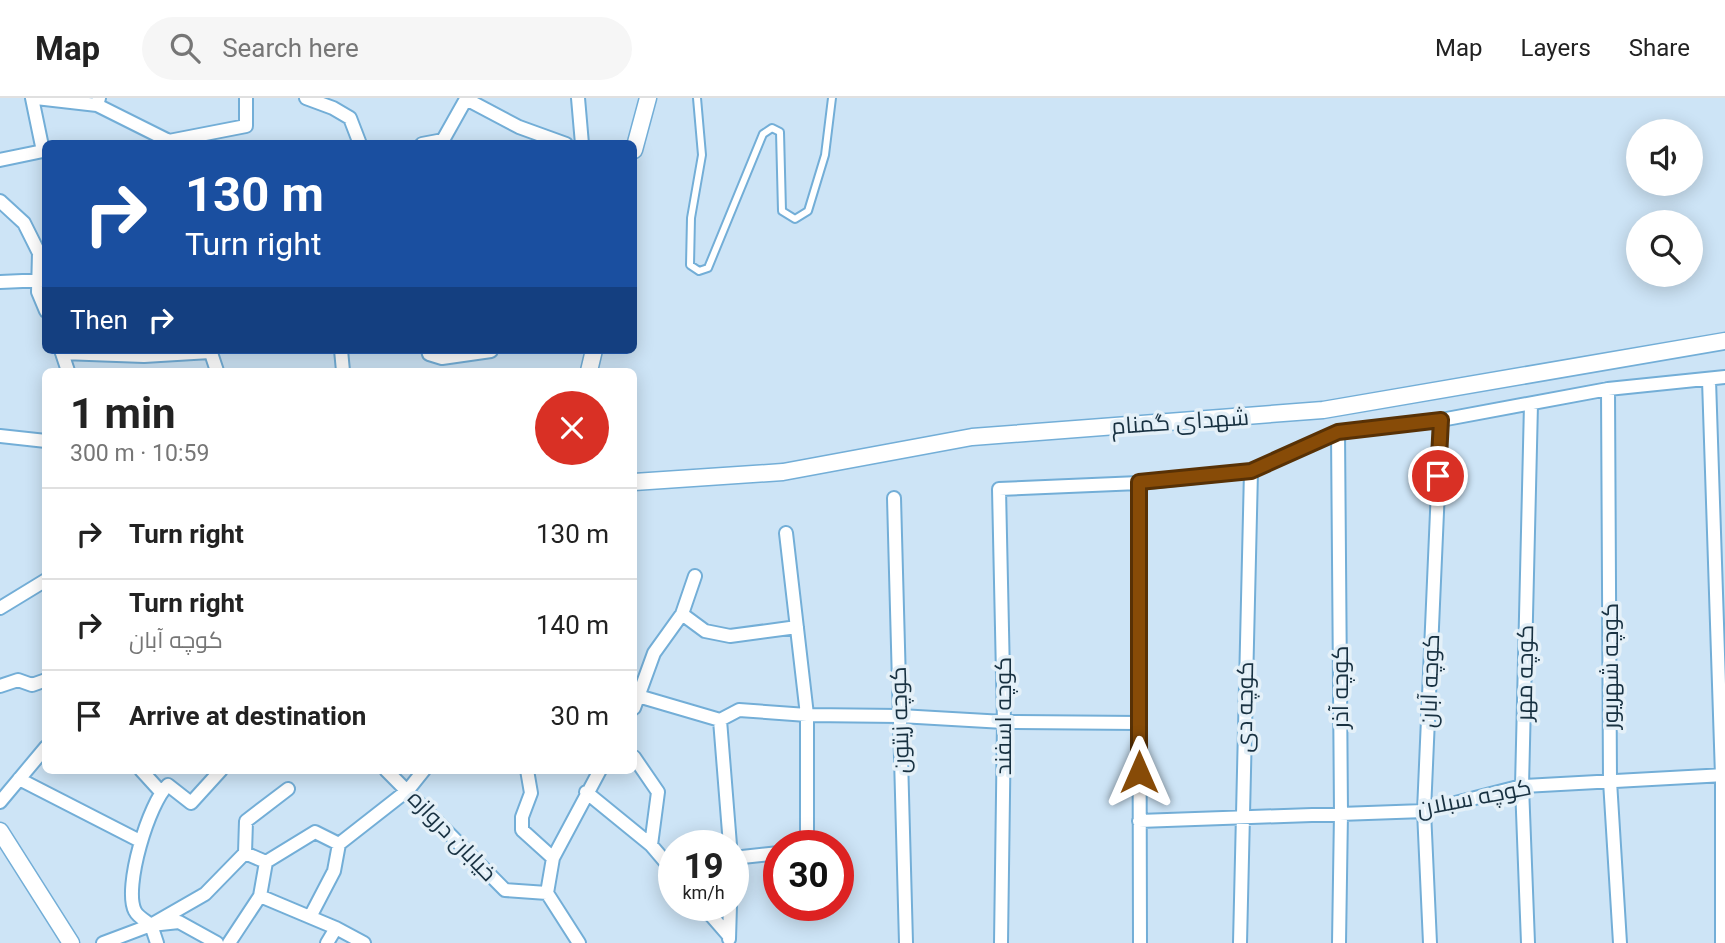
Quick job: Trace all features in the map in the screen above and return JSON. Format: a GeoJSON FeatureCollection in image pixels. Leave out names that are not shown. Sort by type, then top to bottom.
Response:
{"type":"FeatureCollection","features":[{"type":"Feature","properties":{"kind":"street"},"geometry":{"type":"LineString","coordinates":[[42,145],[34,98],[98,101],[169,140]]}},
{"type":"Feature","properties":{"kind":"street"},"geometry":{"type":"LineString","coordinates":[[182,140],[246,126],[246,98]]}},
{"type":"Feature","properties":{"kind":"street"},"geometry":{"type":"LineString","coordinates":[[306,98],[350,118],[358,140]]}},
{"type":"Feature","properties":{"kind":"street"},"geometry":{"type":"LineString","coordinates":[[578,98],[582,140]]}},
{"type":"Feature","properties":{"kind":"street"},"geometry":{"type":"LineString","coordinates":[[637,140],[648,98]]}},
{"type":"Feature","properties":{"kind":"street"},"geometry":{"type":"LineString","coordinates":[[443,140],[466,99],[519,127],[555,140]]}},
{"type":"Feature","properties":{"kind":"street"},"geometry":{"type":"LineString","coordinates":[[0,160],[42,151]]}},
{"type":"Feature","properties":{"kind":"street"},"geometry":{"type":"LineString","coordinates":[[0,201],[24,223],[39,253],[42,280],[38,292],[42,302]]}},
{"type":"Feature","properties":{"kind":"street"},"geometry":{"type":"LineString","coordinates":[[0,282],[42,280]]}},
{"type":"Feature","properties":{"kind":"street","name":"شهدای گمنام"},"geometry":{"type":"LineString","coordinates":[[637,482],[783,472],[972,437],[1323,410],[1725,341]]}},
{"type":"Feature","properties":{"kind":"street"},"geometry":{"type":"LineString","coordinates":[[103,354],[170,354]]}},
{"type":"Feature","properties":{"kind":"street"},"geometry":{"type":"LineString","coordinates":[[429,354],[442,358],[470,354]]}},
{"type":"Feature","properties":{"kind":"street"},"geometry":{"type":"LineString","coordinates":[[1140,943],[1139,482],[1251,471],[1338,432],[1441,420],[1608,389],[1725,377]]}},
{"type":"Feature","properties":{"kind":"street"},"geometry":{"type":"LineString","coordinates":[[1709,380],[1723,776],[1723,943]]}},
{"type":"Feature","properties":{"kind":"street","name":"کوچه شهریور"},"geometry":{"type":"LineString","coordinates":[[1608,389],[1611,781],[1620,943]]}},
{"type":"Feature","properties":{"kind":"street","name":"کوچه مهر"},"geometry":{"type":"LineString","coordinates":[[1528,943],[1522,786],[1531,404]]}},
{"type":"Feature","properties":{"kind":"street","name":"کوچه آبان"},"geometry":{"type":"LineString","coordinates":[[1430,943],[1424,811],[1441,420]]}},
{"type":"Feature","properties":{"kind":"street","name":"کوچه آذر"},"geometry":{"type":"LineString","coordinates":[[1338,432],[1341,813],[1339,943]]}},
{"type":"Feature","properties":{"kind":"street"},"geometry":{"type":"LineString","coordinates":[[0,436],[42,441]]}},
{"type":"Feature","properties":{"kind":"street","name":"کوچه دی"},"geometry":{"type":"LineString","coordinates":[[1240,943],[1251,471]]}},
{"type":"Feature","properties":{"kind":"street","name":"کوچه اسفند"},"geometry":{"type":"LineString","coordinates":[[1001,943],[1004,722],[999,489],[1139,482]]}},
{"type":"Feature","properties":{"kind":"street","name":"کوچه زیتون"},"geometry":{"type":"LineString","coordinates":[[894,498],[906,943]]}},
{"type":"Feature","properties":{"kind":"street"},"geometry":{"type":"LineString","coordinates":[[786,533],[807,715],[807,830]]}},
{"type":"Feature","properties":{"kind":"street"},"geometry":{"type":"LineString","coordinates":[[637,699],[654,653],[682,614],[695,576]]}},
{"type":"Feature","properties":{"kind":"street"},"geometry":{"type":"LineString","coordinates":[[0,608],[42,582]]}},
{"type":"Feature","properties":{"kind":"street"},"geometry":{"type":"LineString","coordinates":[[682,614],[705,631],[730,636],[797,627]]}},
{"type":"Feature","properties":{"kind":"street"},"geometry":{"type":"LineString","coordinates":[[0,686],[18,680],[32,685],[42,681]]}},
{"type":"Feature","properties":{"kind":"street"},"geometry":{"type":"LineString","coordinates":[[637,702],[720,720],[739,710],[1004,722],[1139,723]]}},
{"type":"Feature","properties":{"kind":"street"},"geometry":{"type":"LineString","coordinates":[[720,720],[729,830]]}},
{"type":"Feature","properties":{"kind":"street"},"geometry":{"type":"LineString","coordinates":[[0,802],[42,752]]}},
{"type":"Feature","properties":{"kind":"street"},"geometry":{"type":"LineString","coordinates":[[637,761],[658,792],[651,845]]}},
{"type":"Feature","properties":{"kind":"street"},"geometry":{"type":"LineString","coordinates":[[144,774],[160,792]]}},
{"type":"Feature","properties":{"kind":"street"},"geometry":{"type":"LineString","coordinates":[[157,943],[151,925],[135,914],[131,898],[140,841],[160,792],[168,785],[191,803],[217,774]]}},
{"type":"Feature","properties":{"kind":"street","name":"خیابان دروازه"},"geometry":{"type":"LineString","coordinates":[[390,774],[505,890],[547,893]]}},
{"type":"Feature","properties":{"kind":"street"},"geometry":{"type":"LineString","coordinates":[[310,917],[334,871],[339,844],[408,790],[421,774]]}},
{"type":"Feature","properties":{"kind":"street"},"geometry":{"type":"LineString","coordinates":[[528,774],[531,793],[522,817],[522,831],[553,858]]}},
{"type":"Feature","properties":{"kind":"street"},"geometry":{"type":"LineString","coordinates":[[579,943],[547,893],[553,858],[597,774]]}},
{"type":"Feature","properties":{"kind":"street","name":"کوچه سبلان"},"geometry":{"type":"LineString","coordinates":[[1139,821],[1424,811],[1522,786],[1723,776]]}},
{"type":"Feature","properties":{"kind":"street"},"geometry":{"type":"LineString","coordinates":[[19,779],[140,841]]}},
{"type":"Feature","properties":{"kind":"street"},"geometry":{"type":"LineString","coordinates":[[103,943],[151,925],[205,894],[245,853],[246,821],[288,789]]}},
{"type":"Feature","properties":{"kind":"street"},"geometry":{"type":"LineString","coordinates":[[586,792],[658,853]]}},
{"type":"Feature","properties":{"kind":"street"},"geometry":{"type":"LineString","coordinates":[[0,831],[71,943]]}},
{"type":"Feature","properties":{"kind":"street"},"geometry":{"type":"LineString","coordinates":[[229,943],[260,896],[266,863],[315,832],[339,844]]}},
{"type":"Feature","properties":{"kind":"street"},"geometry":{"type":"LineString","coordinates":[[245,853],[266,863]]}},
{"type":"Feature","properties":{"kind":"street"},"geometry":{"type":"LineString","coordinates":[[260,896],[336,928],[364,943]]}},
{"type":"Feature","properties":{"kind":"street"},"geometry":{"type":"LineString","coordinates":[[715,921],[729,939]]}},
{"type":"Feature","properties":{"kind":"street"},"geometry":{"type":"LineString","coordinates":[[729,939],[730,921]]}},
{"type":"Feature","properties":{"kind":"street"},"geometry":{"type":"LineString","coordinates":[[151,925],[179,922],[217,943]]}},
{"type":"Feature","properties":{"kind":"street"},"geometry":{"type":"LineString","coordinates":[[327,943],[336,928]]}},
{"type":"Feature","properties":{"kind":"lane"},"geometry":{"type":"LineString","coordinates":[[697,98],[702,155],[691,218],[690,265],[699,271],[708,268],[764,134],[772,128],[780,132],[782,211],[795,219],[808,211],[825,155],[832,98]]}},
{"type":"Feature","properties":{"kind":"route"},"geometry":{"type":"LineString","coordinates":[[1139,772],[1139,482],[1251,471],[1338,432],[1441,420],[1438,476]]}}]}
